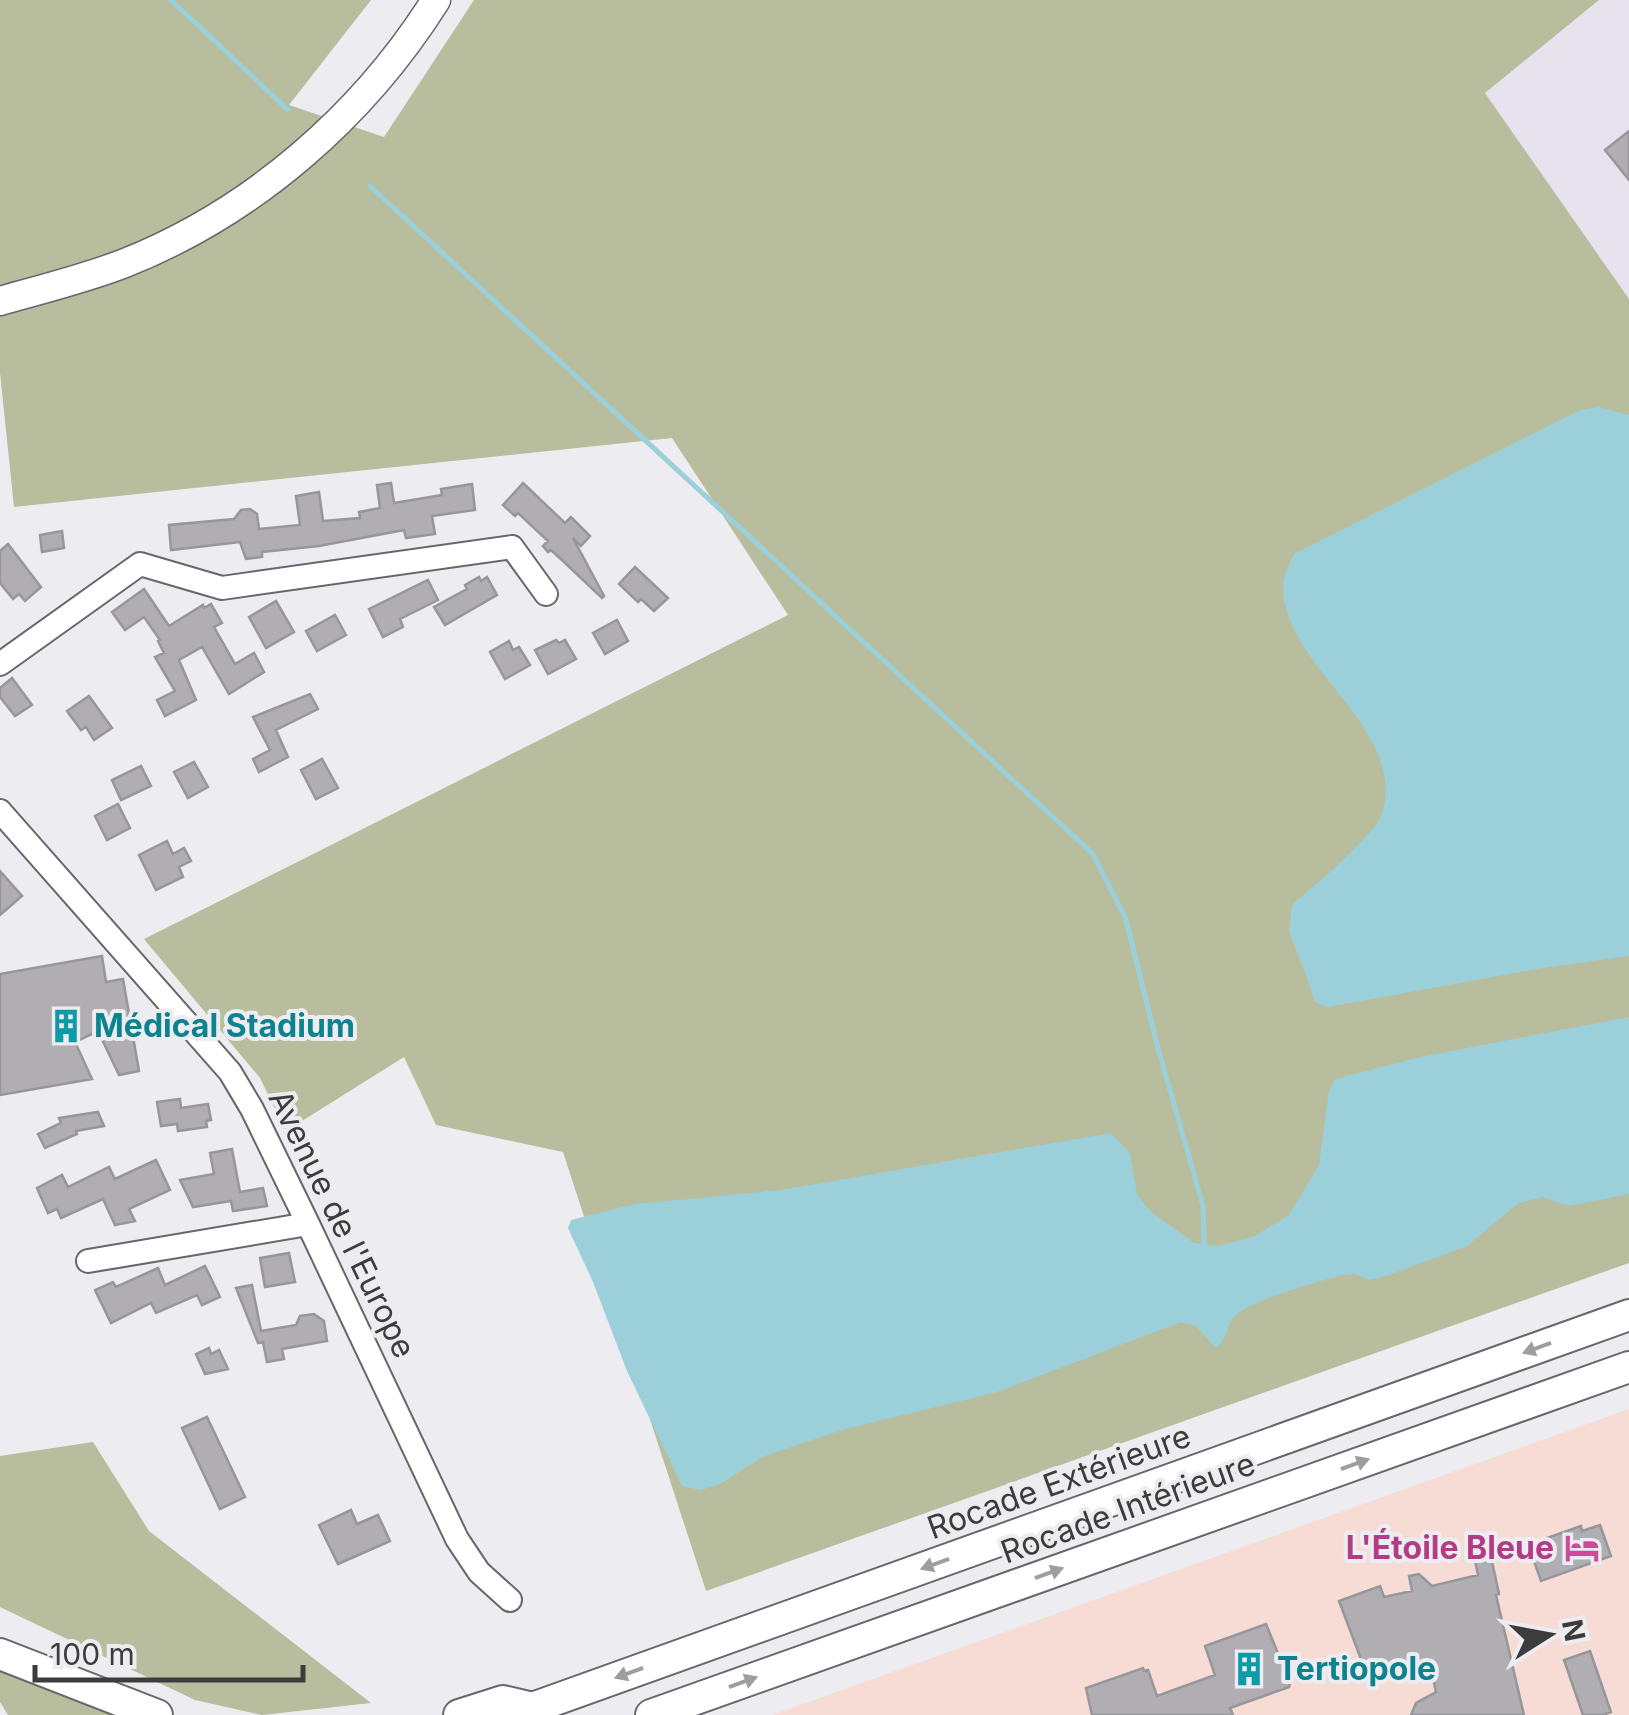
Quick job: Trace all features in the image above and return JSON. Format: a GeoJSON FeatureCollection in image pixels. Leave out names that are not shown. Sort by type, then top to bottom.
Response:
{"type":"FeatureCollection","features":[{"type":"Feature","properties":{"kind":"highway","name":"Rocade Extérieure"},"geometry":{"type":"LineString","coordinates":[[523,1712],[1629,1315]]}},
{"type":"Feature","properties":{"kind":"highway","name":"Rocade Intérieure"},"geometry":{"type":"LineString","coordinates":[[651,1715],[1629,1367]]}},
{"type":"Feature","properties":{"kind":"highway"},"geometry":{"type":"LineString","coordinates":[[0,1646],[50,1672]]}},
{"type":"Feature","properties":{"kind":"highway"},"geometry":{"type":"LineString","coordinates":[[0,1654],[157,1715]]}},
{"type":"Feature","properties":{"kind":"highway"},"geometry":{"type":"LineString","coordinates":[[458,1715],[503,1701],[523,1712]]}},
{"type":"Feature","properties":{"kind":"main road"},"geometry":{"type":"LineString","coordinates":[[0,300],[67,283],[124,262],[206,223],[259,190],[302,155],[360,98],[436,0]]}},
{"type":"Feature","properties":{"kind":"street"},"geometry":{"type":"LineString","coordinates":[[0,664],[140,564],[222,588],[512,548],[546,594]]}},
{"type":"Feature","properties":{"kind":"street","name":"Avenue de l'Europe"},"geometry":{"type":"LineString","coordinates":[[0,811],[230,1072],[308,1224],[457,1539],[480,1572],[510,1600]]}},
{"type":"Feature","properties":{"kind":"street"},"geometry":{"type":"LineString","coordinates":[[88,1262],[308,1224]]}},
{"type":"Feature","properties":{"kind":"shaded area"},"geometry":{"type":"Polygon","coordinates":[[[1599,0],[1629,0],[1629,299],[1485,93],[1599,0]]]}},
{"type":"Feature","properties":{"kind":"shaded area"},"geometry":{"type":"Polygon","coordinates":[[[1629,1409],[1629,1715],[772,1715],[1629,1409]]]}},
{"type":"Feature","properties":{"kind":"green space"},"geometry":{"type":"Polygon","coordinates":[[[0,0],[371,0],[289,105],[384,137],[474,0],[1599,0],[1485,93],[1629,299],[1629,1263],[706,1591],[563,1152],[436,1125],[404,1057],[286,1131],[260,1078],[144,939],[788,615],[672,438],[14,507],[0,373],[0,0]]]}},
{"type":"Feature","properties":{"kind":"green space"},"geometry":{"type":"Polygon","coordinates":[[[93,1442],[149,1531],[371,1703],[262,1715],[195,1700],[0,1607],[0,1456],[93,1442]]]}},
{"type":"Feature","properties":{"kind":"green space"},"geometry":{"type":"Polygon","coordinates":[[[0,1663],[134,1715],[8,1715],[0,1702],[0,1663]]]}},
{"type":"Feature","properties":{"kind":"water"},"geometry":{"type":"Polygon","coordinates":[[[1599,407],[1629,415],[1629,956],[1328,1007],[1316,1003],[1289,931],[1292,905],[1343,860],[1378,821],[1383,811],[1385,779],[1376,750],[1360,722],[1301,642],[1288,613],[1283,583],[1294,554],[1580,410],[1599,407]]]}},
{"type":"Feature","properties":{"kind":"water"},"geometry":{"type":"Polygon","coordinates":[[[1629,1017],[1629,1194],[1569,1206],[1542,1197],[1517,1204],[1467,1246],[1386,1276],[1370,1280],[1355,1274],[1341,1275],[1256,1303],[1233,1318],[1216,1348],[1196,1326],[1181,1322],[997,1392],[842,1430],[762,1457],[720,1484],[701,1490],[682,1486],[627,1371],[568,1228],[571,1220],[635,1204],[781,1190],[1111,1133],[1130,1154],[1137,1194],[1150,1211],[1194,1243],[1219,1246],[1255,1236],[1289,1215],[1319,1165],[1329,1091],[1335,1079],[1425,1056],[1629,1017]]]}},
{"type":"Feature","properties":{"kind":"building"},"geometry":{"type":"Polygon","coordinates":[[[1629,131],[1629,180],[1605,150],[1629,131]]]}},
{"type":"Feature","properties":{"kind":"building"},"geometry":{"type":"Polygon","coordinates":[[[391,483],[394,503],[442,495],[441,489],[472,484],[475,510],[432,516],[435,534],[406,538],[404,530],[262,552],[262,557],[246,559],[240,542],[171,550],[169,525],[234,519],[241,510],[250,509],[257,514],[259,529],[300,525],[296,496],[319,492],[323,521],[360,518],[359,512],[380,508],[377,485],[391,483]]]}},
{"type":"Feature","properties":{"kind":"building"},"geometry":{"type":"Polygon","coordinates":[[[523,483],[565,523],[571,517],[590,536],[581,546],[573,538],[602,598],[551,550],[548,552],[543,546],[548,541],[518,513],[515,516],[503,505],[523,483]]]}},
{"type":"Feature","properties":{"kind":"building"},"geometry":{"type":"Polygon","coordinates":[[[62,531],[64,548],[42,552],[40,535],[62,531]]]}},
{"type":"Feature","properties":{"kind":"building"},"geometry":{"type":"Polygon","coordinates":[[[8,544],[41,587],[25,601],[19,594],[13,599],[0,583],[0,551],[8,544]]]}},
{"type":"Feature","properties":{"kind":"building"},"geometry":{"type":"Polygon","coordinates":[[[635,567],[668,598],[654,611],[619,584],[635,567]]]}},
{"type":"Feature","properties":{"kind":"building"},"geometry":{"type":"Polygon","coordinates":[[[479,577],[481,581],[487,577],[497,595],[445,625],[434,607],[467,589],[465,585],[479,577]]]}},
{"type":"Feature","properties":{"kind":"building"},"geometry":{"type":"Polygon","coordinates":[[[428,580],[438,600],[400,619],[403,627],[383,637],[369,609],[428,580]]]}},
{"type":"Feature","properties":{"kind":"building"},"geometry":{"type":"Polygon","coordinates":[[[144,589],[169,626],[211,604],[222,623],[214,627],[235,664],[254,653],[264,672],[229,694],[202,647],[179,660],[196,700],[165,716],[157,700],[175,691],[155,657],[164,653],[160,640],[144,617],[125,630],[112,612],[144,589]]]}},
{"type":"Feature","properties":{"kind":"building"},"geometry":{"type":"Polygon","coordinates":[[[276,601],[294,632],[266,648],[249,617],[276,601]]]}},
{"type":"Feature","properties":{"kind":"building"},"geometry":{"type":"Polygon","coordinates":[[[335,615],[346,635],[317,651],[306,631],[335,615]]]}},
{"type":"Feature","properties":{"kind":"building"},"geometry":{"type":"Polygon","coordinates":[[[617,620],[628,641],[605,654],[593,633],[617,620]]]}},
{"type":"Feature","properties":{"kind":"building"},"geometry":{"type":"Polygon","coordinates":[[[565,640],[576,659],[548,674],[535,650],[565,640]]]}},
{"type":"Feature","properties":{"kind":"building"},"geometry":{"type":"Polygon","coordinates":[[[509,641],[513,650],[519,647],[530,665],[505,679],[490,652],[509,641]]]}},
{"type":"Feature","properties":{"kind":"building"},"geometry":{"type":"Polygon","coordinates":[[[12,678],[32,705],[15,716],[0,697],[0,688],[12,678]]]}},
{"type":"Feature","properties":{"kind":"building"},"geometry":{"type":"Polygon","coordinates":[[[310,694],[318,709],[276,730],[288,757],[259,772],[253,759],[270,750],[253,717],[310,694]]]}},
{"type":"Feature","properties":{"kind":"building"},"geometry":{"type":"Polygon","coordinates":[[[89,696],[112,728],[94,740],[86,727],[81,730],[67,711],[89,696]]]}},
{"type":"Feature","properties":{"kind":"building"},"geometry":{"type":"Polygon","coordinates":[[[322,759],[338,788],[316,799],[301,770],[322,759]]]}},
{"type":"Feature","properties":{"kind":"building"},"geometry":{"type":"Polygon","coordinates":[[[194,762],[208,787],[188,798],[174,772],[194,762]]]}},
{"type":"Feature","properties":{"kind":"building"},"geometry":{"type":"Polygon","coordinates":[[[141,766],[151,786],[121,800],[112,780],[141,766]]]}},
{"type":"Feature","properties":{"kind":"building"},"geometry":{"type":"Polygon","coordinates":[[[118,804],[130,828],[107,840],[95,816],[118,804]]]}},
{"type":"Feature","properties":{"kind":"building"},"geometry":{"type":"Polygon","coordinates":[[[167,841],[173,854],[184,848],[191,861],[179,867],[183,877],[156,890],[139,855],[167,841]]]}},
{"type":"Feature","properties":{"kind":"building"},"geometry":{"type":"Polygon","coordinates":[[[0,871],[22,896],[0,915],[0,871]]]}},
{"type":"Feature","properties":{"kind":"building","name":"Médical Stadium"},"geometry":{"type":"Polygon","coordinates":[[[102,956],[106,982],[123,979],[139,1071],[119,1075],[98,1031],[75,1042],[92,1079],[0,1095],[0,974],[102,956]]]}},
{"type":"Feature","properties":{"kind":"building"},"geometry":{"type":"Polygon","coordinates":[[[180,1099],[181,1108],[208,1104],[211,1120],[206,1121],[207,1127],[178,1131],[177,1124],[161,1126],[157,1102],[180,1099]]]}},
{"type":"Feature","properties":{"kind":"building"},"geometry":{"type":"Polygon","coordinates":[[[98,1112],[104,1126],[76,1131],[77,1134],[45,1148],[38,1134],[61,1123],[59,1118],[98,1112]]]}},
{"type":"Feature","properties":{"kind":"building"},"geometry":{"type":"Polygon","coordinates":[[[232,1149],[240,1192],[263,1188],[267,1206],[233,1211],[231,1201],[193,1207],[180,1180],[214,1174],[210,1153],[232,1149]]]}},
{"type":"Feature","properties":{"kind":"building"},"geometry":{"type":"Polygon","coordinates":[[[156,1160],[170,1190],[129,1209],[135,1221],[115,1225],[103,1199],[61,1218],[57,1209],[48,1213],[37,1188],[62,1175],[68,1187],[109,1167],[115,1179],[156,1160]]]}},
{"type":"Feature","properties":{"kind":"building"},"geometry":{"type":"Polygon","coordinates":[[[289,1253],[295,1282],[265,1287],[260,1258],[289,1253]]]}},
{"type":"Feature","properties":{"kind":"building"},"geometry":{"type":"Polygon","coordinates":[[[205,1266],[220,1297],[202,1305],[197,1295],[156,1313],[151,1303],[111,1323],[95,1290],[113,1282],[116,1287],[158,1268],[165,1285],[205,1266]]]}},
{"type":"Feature","properties":{"kind":"building"},"geometry":{"type":"Polygon","coordinates":[[[252,1285],[261,1331],[296,1325],[300,1316],[314,1314],[324,1321],[327,1341],[282,1349],[284,1359],[267,1362],[263,1342],[258,1343],[236,1288],[252,1285]]]}},
{"type":"Feature","properties":{"kind":"building"},"geometry":{"type":"Polygon","coordinates":[[[209,1348],[211,1354],[219,1350],[228,1369],[205,1374],[196,1354],[209,1348]]]}},
{"type":"Feature","properties":{"kind":"building"},"geometry":{"type":"Polygon","coordinates":[[[207,1417],[245,1497],[220,1509],[182,1428],[207,1417]]]}},
{"type":"Feature","properties":{"kind":"building"},"geometry":{"type":"Polygon","coordinates":[[[351,1510],[357,1524],[378,1515],[390,1541],[338,1564],[319,1525],[351,1510]]]}},
{"type":"Feature","properties":{"kind":"building"},"geometry":{"type":"Polygon","coordinates":[[[1600,1525],[1611,1556],[1541,1581],[1530,1550],[1545,1544],[1544,1539],[1581,1526],[1582,1531],[1600,1525]]]}},
{"type":"Feature","properties":{"kind":"building"},"geometry":{"type":"Polygon","coordinates":[[[1491,1557],[1524,1715],[1411,1715],[1416,1703],[1436,1692],[1429,1660],[1370,1683],[1339,1601],[1380,1586],[1384,1597],[1412,1591],[1409,1576],[1419,1574],[1432,1586],[1478,1575],[1475,1561],[1491,1557]]]}},
{"type":"Feature","properties":{"kind":"building","name":"Tertiopole"},"geometry":{"type":"Polygon","coordinates":[[[1266,1624],[1289,1687],[1230,1708],[1233,1715],[1092,1715],[1086,1688],[1143,1668],[1148,1670],[1157,1696],[1215,1675],[1205,1646],[1266,1624]]]}},
{"type":"Feature","properties":{"kind":"building"},"geometry":{"type":"Polygon","coordinates":[[[1590,1651],[1611,1712],[1603,1715],[1583,1715],[1564,1660],[1590,1651]]]}},
{"type":"Feature","properties":{"kind":"waterway"},"geometry":{"type":"LineString","coordinates":[[171,0],[288,110]]}},
{"type":"Feature","properties":{"kind":"waterway"},"geometry":{"type":"LineString","coordinates":[[370,186],[1093,854],[1126,919],[1203,1206],[1204,1248]]}},
{"type":"Feature","properties":{"kind":"place","name":"Médical Stadium"},"geometry":{"type":"Point","coordinates":[66,1026]}},
{"type":"Feature","properties":{"kind":"place","name":"L'Étoile Bleue"},"geometry":{"type":"Point","coordinates":[1582,1548]}},
{"type":"Feature","properties":{"kind":"place","name":"Tertiopole"},"geometry":{"type":"Point","coordinates":[1249,1669]}}]}
